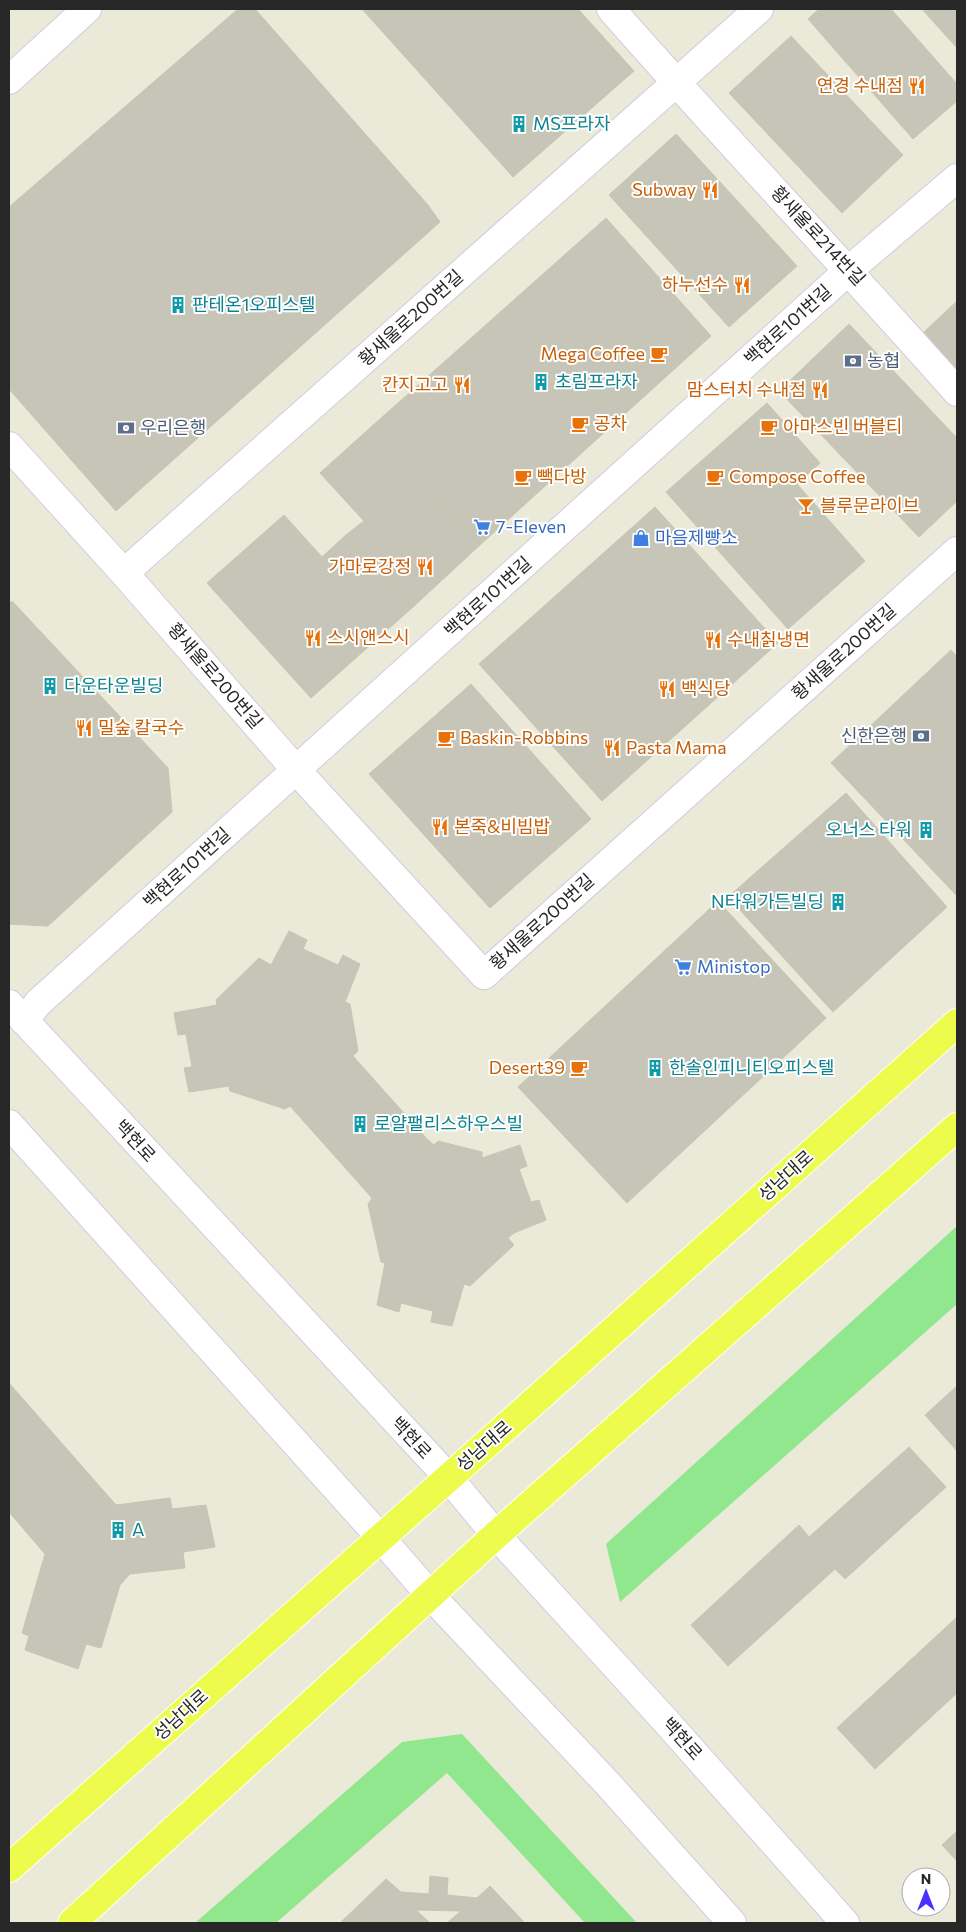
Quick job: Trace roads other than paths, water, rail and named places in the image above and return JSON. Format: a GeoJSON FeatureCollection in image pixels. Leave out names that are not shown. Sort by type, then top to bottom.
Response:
{"type":"FeatureCollection","features":[{"type":"Feature","properties":{"kind":"main road","name":"성남대로"},"geometry":{"type":"LineString","coordinates":[[9,1868],[957,1023]]}},
{"type":"Feature","properties":{"kind":"main road"},"geometry":{"type":"LineString","coordinates":[[72,1923],[431,1596],[496,1534],[957,1128]]}},
{"type":"Feature","properties":{"kind":"street"},"geometry":{"type":"LineString","coordinates":[[9,80],[87,9]]}},
{"type":"Feature","properties":{"kind":"street","name":"황새울로214번길"},"geometry":{"type":"LineString","coordinates":[[612,9],[676,83],[849,270],[957,392]]}},
{"type":"Feature","properties":{"kind":"street"},"geometry":{"type":"LineString","coordinates":[[676,83],[759,9]]}},
{"type":"Feature","properties":{"kind":"street","name":"황새울로200번길"},"geometry":{"type":"LineString","coordinates":[[124,574],[676,83]]}},
{"type":"Feature","properties":{"kind":"street","name":"백현로101번길"},"geometry":{"type":"LineString","coordinates":[[16,1012],[38,1003],[849,270],[957,178]]}},
{"type":"Feature","properties":{"kind":"street","name":"황새울로200번길"},"geometry":{"type":"LineString","coordinates":[[9,446],[296,770],[484,975],[957,551]]}},
{"type":"Feature","properties":{"kind":"street","name":"백현로"},"geometry":{"type":"LineString","coordinates":[[16,1012],[448,1477],[496,1534],[845,1923]]}},
{"type":"Feature","properties":{"kind":"street"},"geometry":{"type":"LineString","coordinates":[[9,1124],[431,1596],[607,1783],[732,1923]]}},
{"type":"Feature","properties":{"kind":"place","name":"연경 수내점"},"geometry":{"type":"Point","coordinates":[917,86]}},
{"type":"Feature","properties":{"kind":"place","name":"MS프라자"},"geometry":{"type":"Point","coordinates":[519,124]}},
{"type":"Feature","properties":{"kind":"place","name":"Subway"},"geometry":{"type":"Point","coordinates":[710,190]}},
{"type":"Feature","properties":{"kind":"place","name":"하누선수"},"geometry":{"type":"Point","coordinates":[742,285]}},
{"type":"Feature","properties":{"kind":"place","name":"판테온1오피스텔"},"geometry":{"type":"Point","coordinates":[178,305]}},
{"type":"Feature","properties":{"kind":"place","name":"Mega Coffee"},"geometry":{"type":"Point","coordinates":[659,354]}},
{"type":"Feature","properties":{"kind":"place","name":"농협"},"geometry":{"type":"Point","coordinates":[853,361]}},
{"type":"Feature","properties":{"kind":"place","name":"초림프라자"},"geometry":{"type":"Point","coordinates":[541,382]}},
{"type":"Feature","properties":{"kind":"place","name":"칸지고고"},"geometry":{"type":"Point","coordinates":[462,385]}},
{"type":"Feature","properties":{"kind":"place","name":"맘스터치 수내점"},"geometry":{"type":"Point","coordinates":[820,390]}},
{"type":"Feature","properties":{"kind":"place","name":"공차"},"geometry":{"type":"Point","coordinates":[580,424]}},
{"type":"Feature","properties":{"kind":"place","name":"아마스빈 버블티"},"geometry":{"type":"Point","coordinates":[769,427]}},
{"type":"Feature","properties":{"kind":"place","name":"우리은행"},"geometry":{"type":"Point","coordinates":[126,428]}},
{"type":"Feature","properties":{"kind":"place","name":"빽다방"},"geometry":{"type":"Point","coordinates":[523,477]}},
{"type":"Feature","properties":{"kind":"place","name":"Compose Coffee"},"geometry":{"type":"Point","coordinates":[715,477]}},
{"type":"Feature","properties":{"kind":"place","name":"블루문라이브"},"geometry":{"type":"Point","coordinates":[806,506]}},
{"type":"Feature","properties":{"kind":"place","name":"7-Eleven"},"geometry":{"type":"Point","coordinates":[482,527]}},
{"type":"Feature","properties":{"kind":"place","name":"마음제빵소"},"geometry":{"type":"Point","coordinates":[641,538]}},
{"type":"Feature","properties":{"kind":"place","name":"가마로강정"},"geometry":{"type":"Point","coordinates":[425,567]}},
{"type":"Feature","properties":{"kind":"place","name":"스시앤스시"},"geometry":{"type":"Point","coordinates":[313,638]}},
{"type":"Feature","properties":{"kind":"place","name":"수내칡냉면"},"geometry":{"type":"Point","coordinates":[713,640]}},
{"type":"Feature","properties":{"kind":"place","name":"다운타운빌딩"},"geometry":{"type":"Point","coordinates":[50,686]}},
{"type":"Feature","properties":{"kind":"place","name":"백식당"},"geometry":{"type":"Point","coordinates":[667,689]}},
{"type":"Feature","properties":{"kind":"place","name":"밀숲 칼국수"},"geometry":{"type":"Point","coordinates":[84,728]}},
{"type":"Feature","properties":{"kind":"place","name":"신한은행"},"geometry":{"type":"Point","coordinates":[921,736]}},
{"type":"Feature","properties":{"kind":"place","name":"Baskin-Robbins"},"geometry":{"type":"Point","coordinates":[446,738]}},
{"type":"Feature","properties":{"kind":"place","name":"Pasta Mama"},"geometry":{"type":"Point","coordinates":[612,748]}},
{"type":"Feature","properties":{"kind":"place","name":"본죽&비빔밥"},"geometry":{"type":"Point","coordinates":[440,827]}},
{"type":"Feature","properties":{"kind":"place","name":"오너스 타워"},"geometry":{"type":"Point","coordinates":[926,830]}},
{"type":"Feature","properties":{"kind":"place","name":"N타워가든빌딩"},"geometry":{"type":"Point","coordinates":[838,902]}},
{"type":"Feature","properties":{"kind":"place","name":"Ministop"},"geometry":{"type":"Point","coordinates":[683,967]}},
{"type":"Feature","properties":{"kind":"place","name":"Desert39"},"geometry":{"type":"Point","coordinates":[579,1068]}},
{"type":"Feature","properties":{"kind":"place","name":"한솔인피니티오피스텔"},"geometry":{"type":"Point","coordinates":[655,1068]}},
{"type":"Feature","properties":{"kind":"place","name":"로얄팰리스하우스빌"},"geometry":{"type":"Point","coordinates":[360,1124]}},
{"type":"Feature","properties":{"kind":"place","name":"A"},"geometry":{"type":"Point","coordinates":[118,1530]}}]}
